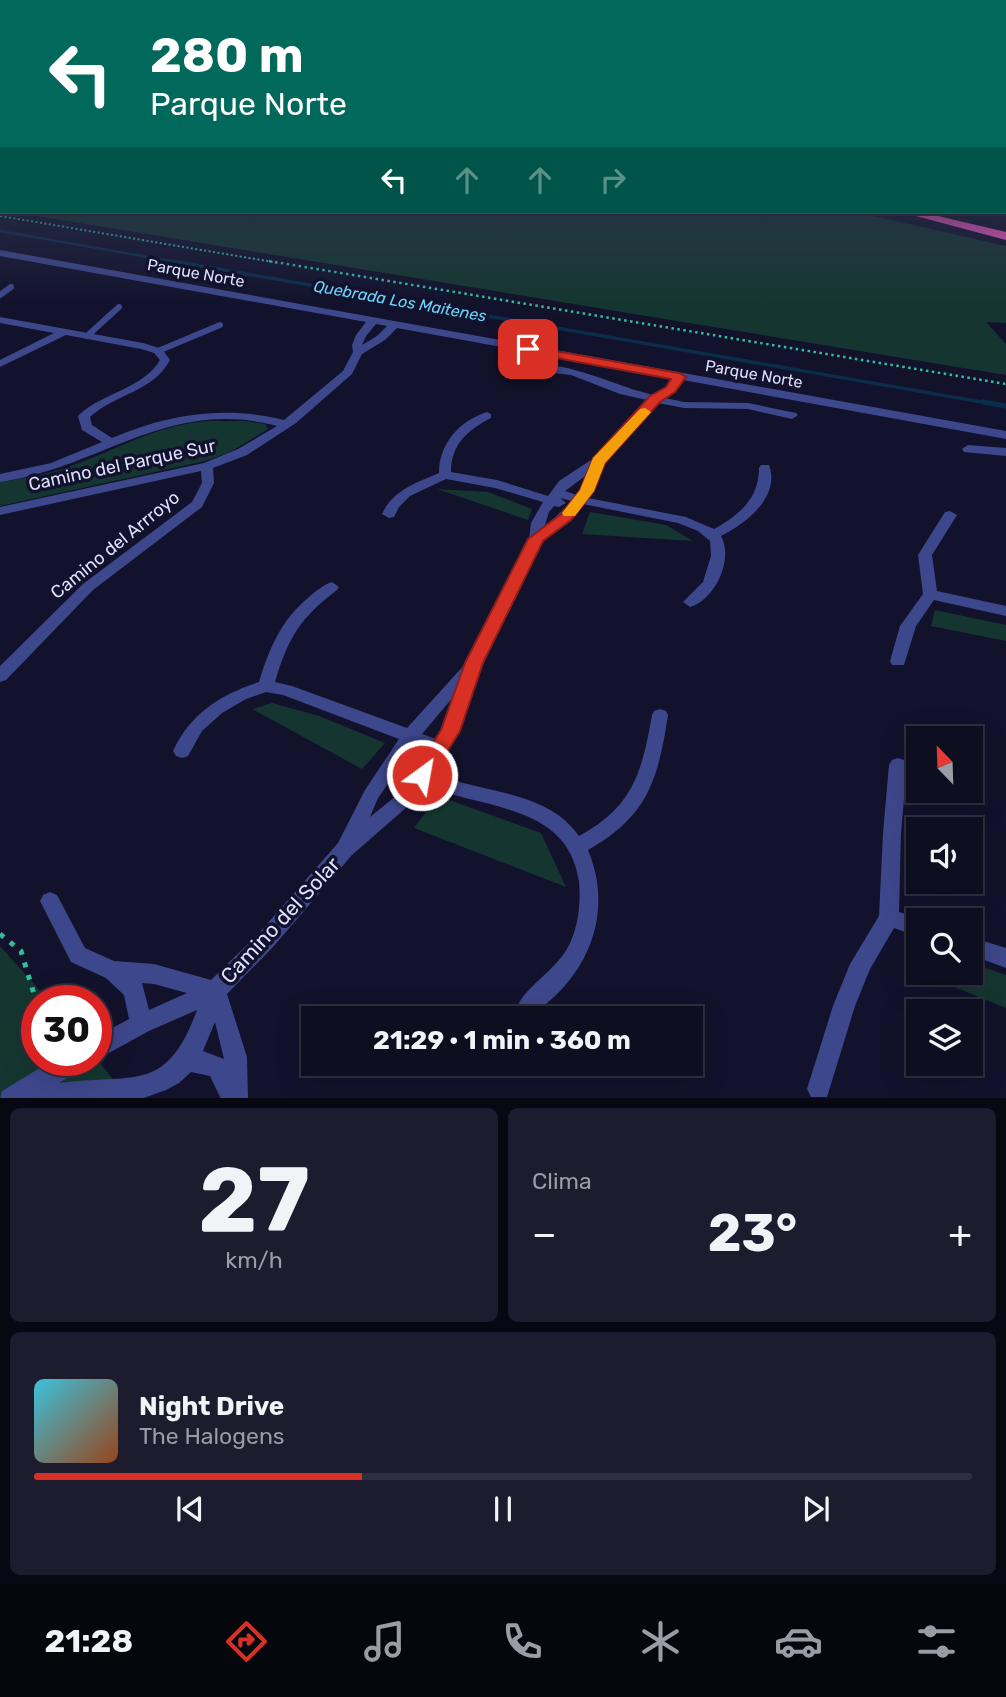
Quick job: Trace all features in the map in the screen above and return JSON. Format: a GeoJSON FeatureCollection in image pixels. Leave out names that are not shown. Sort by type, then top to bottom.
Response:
{"type":"FeatureCollection","features":[{"type":"Feature","properties":{"kind":"highway"},"geometry":{"type":"LineString","coordinates":[[914,214],[1006,236]]}},
{"type":"Feature","properties":{"kind":"highway"},"geometry":{"type":"LineString","coordinates":[[938,214],[1006,230]]}},
{"type":"Feature","properties":{"kind":"street","name":"Parque Norte"},"geometry":{"type":"LineString","coordinates":[[0,253],[1006,435]]}},
{"type":"Feature","properties":{"kind":"street"},"geometry":{"type":"LineString","coordinates":[[0,320],[62,333],[143,345],[158,351],[165,360],[158,372],[102,402],[83,416],[86,427],[112,443]]}},
{"type":"Feature","properties":{"kind":"street"},"geometry":{"type":"LineString","coordinates":[[358,352],[358,339],[373,321]]}},
{"type":"Feature","properties":{"kind":"street"},"geometry":{"type":"LineString","coordinates":[[358,352],[394,325]]}},
{"type":"Feature","properties":{"kind":"street"},"geometry":{"type":"LineString","coordinates":[[0,364],[62,333]]}},
{"type":"Feature","properties":{"kind":"street","name":"Camino del Parque Sur"},"geometry":{"type":"LineString","coordinates":[[0,511],[207,467],[248,451],[337,383],[348,372],[358,352]]}},
{"type":"Feature","properties":{"kind":"street"},"geometry":{"type":"LineString","coordinates":[[528,368],[573,372],[624,392],[655,399],[691,405],[757,407],[792,415]]}},
{"type":"Feature","properties":{"kind":"street"},"geometry":{"type":"LineString","coordinates":[[655,399],[651,386],[659,373]]}},
{"type":"Feature","properties":{"kind":"street","name":"Camino del Solar"},"geometry":{"type":"LineString","coordinates":[[112,1040],[215,990],[266,940],[345,849],[391,812],[422,775],[454,722],[474,663],[536,539],[540,517],[570,479],[598,461],[655,399],[670,390],[679,377]]}},
{"type":"Feature","properties":{"kind":"street"},"geometry":{"type":"LineString","coordinates":[[445,475],[445,460],[454,439],[466,428],[487,416]]}},
{"type":"Feature","properties":{"kind":"street"},"geometry":{"type":"LineString","coordinates":[[0,478],[61,466],[157,425],[197,418],[251,417],[284,424]]}},
{"type":"Feature","properties":{"kind":"street"},"geometry":{"type":"LineString","coordinates":[[968,449],[1006,452]]}},
{"type":"Feature","properties":{"kind":"street","name":"Camino del Solar"},"geometry":{"type":"LineString","coordinates":[[536,539],[559,523],[577,504],[592,481],[598,461]]}},
{"type":"Feature","properties":{"kind":"street","name":"Camino del Arrroyo"},"geometry":{"type":"LineString","coordinates":[[0,676],[88,587],[197,504],[206,490],[209,478],[207,467]]}},
{"type":"Feature","properties":{"kind":"street"},"geometry":{"type":"LineString","coordinates":[[712,534],[734,523],[753,505],[765,481],[765,468]]}},
{"type":"Feature","properties":{"kind":"street"},"geometry":{"type":"LineString","coordinates":[[389,514],[393,505],[405,493],[445,475],[496,484],[577,504],[667,517],[692,524],[712,534],[718,543],[719,555],[711,581],[703,594],[690,602]]}},
{"type":"Feature","properties":{"kind":"street"},"geometry":{"type":"LineString","coordinates":[[898,660],[908,626],[930,594],[925,555],[950,515]]}},
{"type":"Feature","properties":{"kind":"street"},"geometry":{"type":"LineString","coordinates":[[266,687],[276,649],[287,627],[308,604],[332,587]]}},
{"type":"Feature","properties":{"kind":"street"},"geometry":{"type":"LineString","coordinates":[[930,594],[1006,611]]}},
{"type":"Feature","properties":{"kind":"street","name":"Camino del Solar"},"geometry":{"type":"LineString","coordinates":[[345,849],[371,795],[411,735],[474,663]]}},
{"type":"Feature","properties":{"kind":"street"},"geometry":{"type":"LineString","coordinates":[[182,751],[191,732],[206,717],[233,698],[266,687],[286,690],[440,747]]}},
{"type":"Feature","properties":{"kind":"street"},"geometry":{"type":"LineString","coordinates":[[577,846],[606,831],[631,808],[651,765],[660,715]]}},
{"type":"Feature","properties":{"kind":"street"},"geometry":{"type":"LineString","coordinates":[[393,761],[455,790],[533,810],[550,818],[577,846],[586,865],[590,889],[589,915],[583,936],[562,974],[529,1005]]}},
{"type":"Feature","properties":{"kind":"street"},"geometry":{"type":"LineString","coordinates":[[819,1089],[844,1006],[861,964],[889,918],[891,833],[898,765]]}},
{"type":"Feature","properties":{"kind":"street","name":"Camino del Solar"},"geometry":{"type":"LineString","coordinates":[[50,901],[78,955],[113,971],[134,990],[141,1024]]}},
{"type":"Feature","properties":{"kind":"street"},"geometry":{"type":"LineString","coordinates":[[889,918],[906,924]]}},
{"type":"Feature","properties":{"kind":"street"},"geometry":{"type":"LineString","coordinates":[[983,950],[1006,958]]}},
{"type":"Feature","properties":{"kind":"street","name":"Camino del Solar"},"geometry":{"type":"LineString","coordinates":[[113,971],[153,974],[215,990]]}},
{"type":"Feature","properties":{"kind":"street","name":"Camino del Solar"},"geometry":{"type":"LineString","coordinates":[[36,1098],[81,1092],[135,1090],[176,1072],[185,1061],[215,990]]}},
{"type":"Feature","properties":{"kind":"street","name":"Camino del Solar"},"geometry":{"type":"LineString","coordinates":[[215,990],[233,1042],[239,1083],[235,1098]]}},
{"type":"Feature","properties":{"kind":"street","name":"Camino del Solar"},"geometry":{"type":"LineString","coordinates":[[185,1061],[215,1063],[222,1070],[235,1098]]}},
{"type":"Feature","properties":{"kind":"street"},"geometry":{"type":"LineString","coordinates":[[10,1098],[48,1076]]}},
{"type":"Feature","properties":{"kind":"lane"},"geometry":{"type":"LineString","coordinates":[[0,295],[11,287]]}},
{"type":"Feature","properties":{"kind":"lane"},"geometry":{"type":"LineString","coordinates":[[87,336],[119,307]]}},
{"type":"Feature","properties":{"kind":"lane"},"geometry":{"type":"LineString","coordinates":[[158,351],[220,325]]}},
{"type":"Feature","properties":{"kind":"path"},"geometry":{"type":"LineString","coordinates":[[0,216],[1006,384]]}},
{"type":"Feature","properties":{"kind":"path"},"geometry":{"type":"LineString","coordinates":[[0,934],[21,951],[31,985]]}},
{"type":"Feature","properties":{"kind":"green space"},"geometry":{"type":"Polygon","coordinates":[[[25,214],[865,214],[1006,246],[1006,323],[986,322],[1006,344],[1006,375],[25,214]]]}},
{"type":"Feature","properties":{"kind":"green space"},"geometry":{"type":"Polygon","coordinates":[[[208,421],[245,421],[265,424],[268,429],[230,452],[205,461],[0,506],[0,482],[60,470],[156,432],[208,421]]]}},
{"type":"Feature","properties":{"kind":"green space"},"geometry":{"type":"Polygon","coordinates":[[[437,489],[488,492],[532,509],[528,520],[437,489]]]}},
{"type":"Feature","properties":{"kind":"green space"},"geometry":{"type":"Polygon","coordinates":[[[590,512],[666,525],[693,541],[582,534],[590,512]]]}},
{"type":"Feature","properties":{"kind":"green space"},"geometry":{"type":"Polygon","coordinates":[[[935,610],[1006,625],[1006,641],[931,626],[935,610]]]}},
{"type":"Feature","properties":{"kind":"green space"},"geometry":{"type":"Polygon","coordinates":[[[272,703],[319,716],[385,743],[362,769],[252,709],[272,703]]]}},
{"type":"Feature","properties":{"kind":"green space"},"geometry":{"type":"Polygon","coordinates":[[[438,796],[541,833],[566,887],[414,828],[438,796]]]}},
{"type":"Feature","properties":{"kind":"green space"},"geometry":{"type":"Polygon","coordinates":[[[0,946],[35,985],[21,985],[21,1076],[110,1076],[128,1098],[0,1098],[0,946]]]}},
{"type":"Feature","properties":{"kind":"green space"},"geometry":{"type":"Polygon","coordinates":[[[983,967],[1006,975],[1006,1008],[949,985],[983,985],[983,967]]]}},
{"type":"Feature","properties":{"kind":"waterway","name":"Quebrada Los Maitenes"},"geometry":{"type":"LineString","coordinates":[[0,231],[182,263]]}},
{"type":"Feature","properties":{"kind":"waterway","name":"Quebrada Los Maitenes"},"geometry":{"type":"LineString","coordinates":[[172,261],[993,404]]}},
{"type":"Feature","properties":{"kind":"waterway","name":"Quebrada Los Maitenes"},"geometry":{"type":"LineString","coordinates":[[983,402],[1006,406]]}},
{"type":"Feature","properties":{"kind":"slow traffic"},"geometry":{"type":"LineString","coordinates":[[569,513],[587,491],[598,461],[645,412]]}},
{"type":"Feature","properties":{"kind":"route"},"geometry":{"type":"LineString","coordinates":[[422,775],[450,731],[474,663],[508,590],[536,539],[566,517],[587,491],[598,461],[638,421],[655,399],[670,390],[679,377],[528,349]]}}]}
